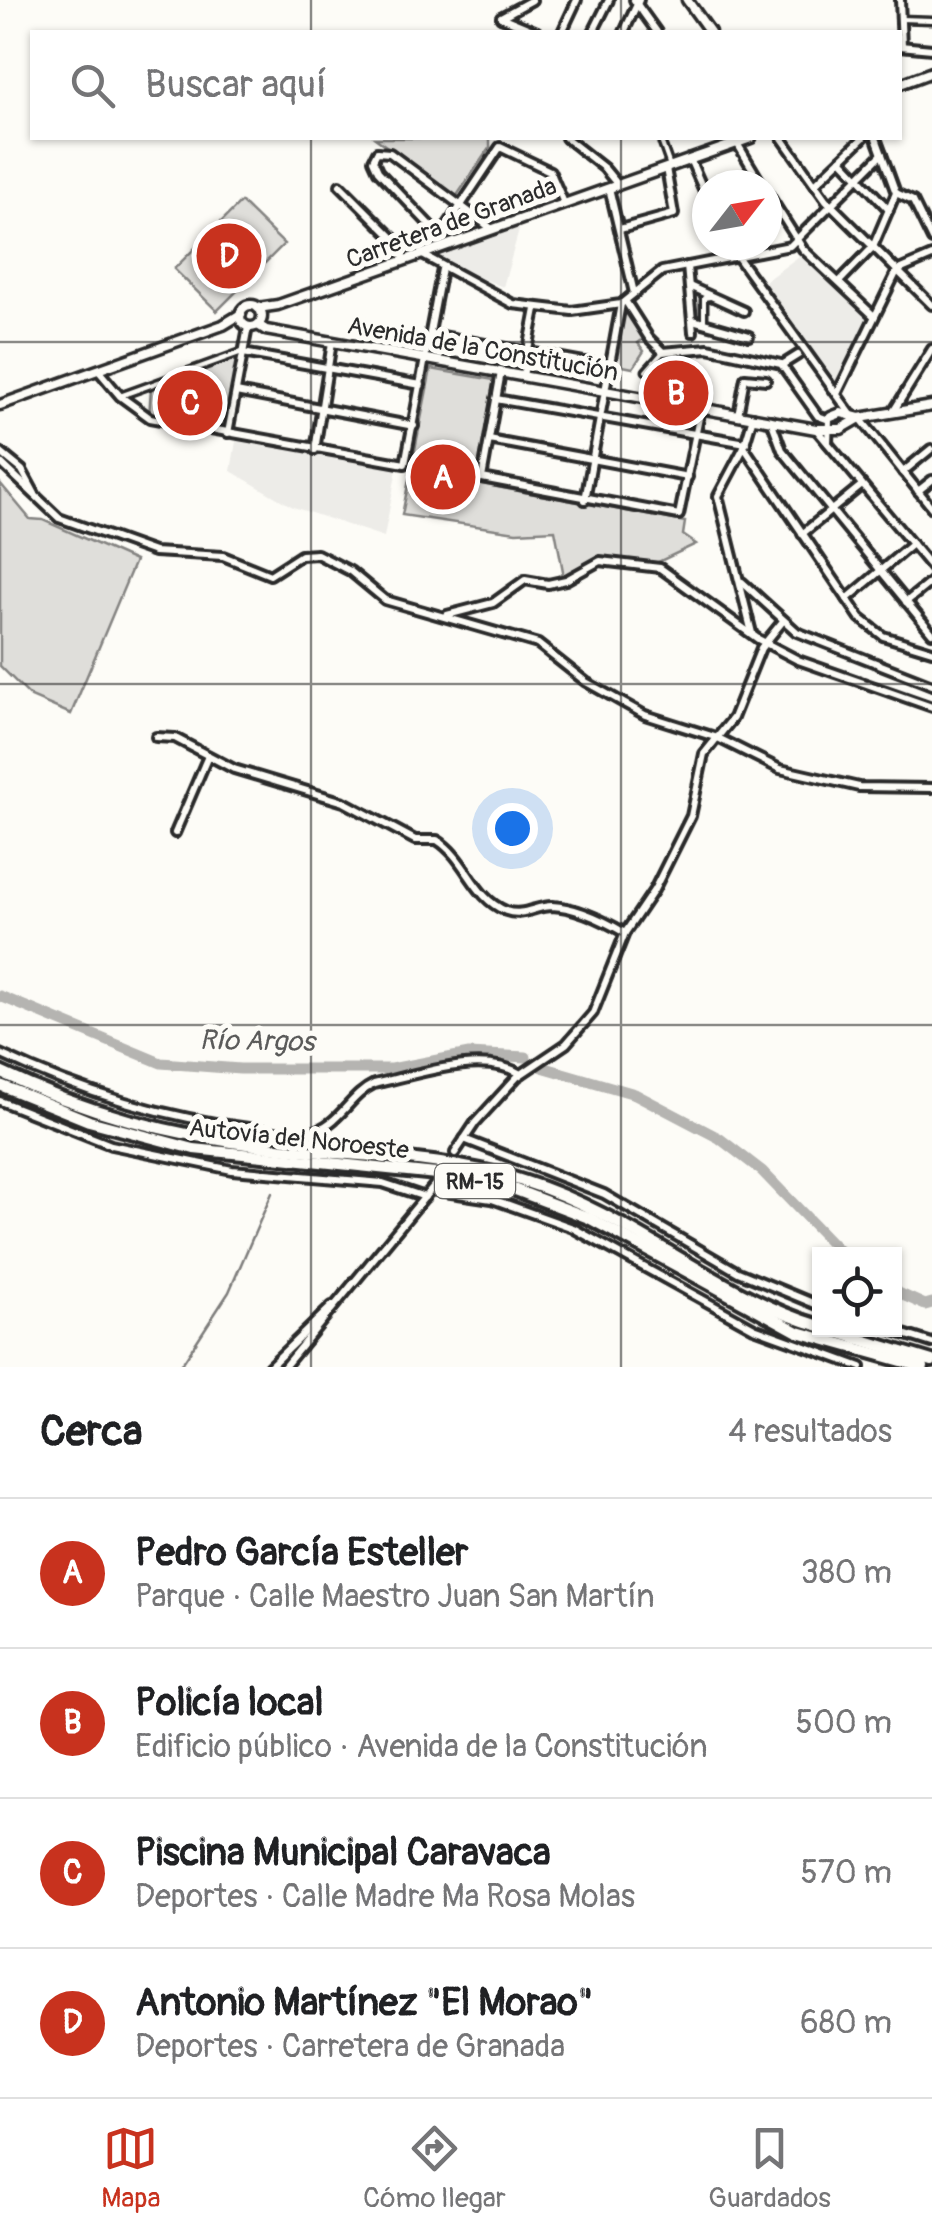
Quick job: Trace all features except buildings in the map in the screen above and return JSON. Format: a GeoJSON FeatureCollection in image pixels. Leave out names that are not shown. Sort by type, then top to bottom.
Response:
{"type":"FeatureCollection","features":[{"type":"Feature","properties":{"kind":"highway","name":"Autovía del Noroeste"},"geometry":{"type":"LineString","coordinates":[[0,1072],[95,1110],[196,1138],[444,1162],[530,1183],[604,1214],[742,1292],[812,1323]]}},
{"type":"Feature","properties":{"kind":"highway","name":"Autovía del Noroeste"},"geometry":{"type":"LineString","coordinates":[[0,1085],[89,1121],[194,1149],[446,1175],[513,1189],[589,1218],[798,1332],[923,1367]]}},
{"type":"Feature","properties":{"kind":"highway"},"geometry":{"type":"LineString","coordinates":[[853,1337],[932,1361]]}},
{"type":"Feature","properties":{"kind":"main road"},"geometry":{"type":"LineString","coordinates":[[688,0],[709,30]]}},
{"type":"Feature","properties":{"kind":"main road"},"geometry":{"type":"LineString","coordinates":[[902,83],[932,72]]}},
{"type":"Feature","properties":{"kind":"main road","name":"Carretera de Granada"},"geometry":{"type":"LineString","coordinates":[[0,405],[223,325],[251,324],[248,306],[260,312],[405,260],[421,254],[441,236],[492,229],[732,142]]}},
{"type":"Feature","properties":{"kind":"main road"},"geometry":{"type":"LineString","coordinates":[[251,324],[260,312]]}},
{"type":"Feature","properties":{"kind":"main road","name":"Avenida de la Constitución"},"geometry":{"type":"LineString","coordinates":[[251,324],[738,415],[826,430],[841,428]]}},
{"type":"Feature","properties":{"kind":"main road"},"geometry":{"type":"LineString","coordinates":[[812,428],[837,412],[893,412],[932,406]]}},
{"type":"Feature","properties":{"kind":"main road"},"geometry":{"type":"LineString","coordinates":[[830,418],[841,428],[850,413]]}},
{"type":"Feature","properties":{"kind":"street"},"geometry":{"type":"LineString","coordinates":[[532,0],[501,18],[533,30]]}},
{"type":"Feature","properties":{"kind":"street"},"geometry":{"type":"LineString","coordinates":[[563,30],[577,0]]}},
{"type":"Feature","properties":{"kind":"street"},"geometry":{"type":"LineString","coordinates":[[595,30],[608,0]]}},
{"type":"Feature","properties":{"kind":"street"},"geometry":{"type":"LineString","coordinates":[[900,0],[900,30]]}},
{"type":"Feature","properties":{"kind":"street"},"geometry":{"type":"LineString","coordinates":[[625,30],[637,2]]}},
{"type":"Feature","properties":{"kind":"street"},"geometry":{"type":"LineString","coordinates":[[637,2],[655,30]]}},
{"type":"Feature","properties":{"kind":"street"},"geometry":{"type":"LineString","coordinates":[[900,19],[932,20]]}},
{"type":"Feature","properties":{"kind":"street"},"geometry":{"type":"LineString","coordinates":[[902,46],[932,49]]}},
{"type":"Feature","properties":{"kind":"street"},"geometry":{"type":"LineString","coordinates":[[571,140],[604,168],[613,186],[634,295]]}},
{"type":"Feature","properties":{"kind":"street"},"geometry":{"type":"LineString","coordinates":[[620,230],[674,213],[661,140]]}},
{"type":"Feature","properties":{"kind":"street"},"geometry":{"type":"LineString","coordinates":[[783,140],[831,205],[932,305]]}},
{"type":"Feature","properties":{"kind":"street"},"geometry":{"type":"LineString","coordinates":[[815,184],[861,140]]}},
{"type":"Feature","properties":{"kind":"street"},"geometry":{"type":"LineString","coordinates":[[839,282],[873,248],[896,193],[877,140]]}},
{"type":"Feature","properties":{"kind":"street"},"geometry":{"type":"LineString","coordinates":[[732,142],[752,170]]}},
{"type":"Feature","properties":{"kind":"street"},"geometry":{"type":"LineString","coordinates":[[492,229],[458,204],[385,150],[375,154],[378,171],[441,236],[458,204],[500,147],[550,170],[564,203]]}},
{"type":"Feature","properties":{"kind":"street"},"geometry":{"type":"LineString","coordinates":[[782,249],[796,240],[882,154]]}},
{"type":"Feature","properties":{"kind":"street"},"geometry":{"type":"LineString","coordinates":[[841,159],[889,210]]}},
{"type":"Feature","properties":{"kind":"street"},"geometry":{"type":"LineString","coordinates":[[690,160],[694,170]]}},
{"type":"Feature","properties":{"kind":"street"},"geometry":{"type":"LineString","coordinates":[[340,185],[396,241],[405,260]]}},
{"type":"Feature","properties":{"kind":"street"},"geometry":{"type":"LineString","coordinates":[[896,193],[913,201],[932,240]]}},
{"type":"Feature","properties":{"kind":"street"},"geometry":{"type":"LineString","coordinates":[[782,217],[796,240],[874,316]]}},
{"type":"Feature","properties":{"kind":"street"},"geometry":{"type":"LineString","coordinates":[[421,254],[506,302],[572,312],[624,303],[662,271],[723,260]]}},
{"type":"Feature","properties":{"kind":"street"},"geometry":{"type":"LineString","coordinates":[[837,394],[898,271],[932,256]]}},
{"type":"Feature","properties":{"kind":"street"},"geometry":{"type":"LineString","coordinates":[[736,260],[850,413],[932,508]]}},
{"type":"Feature","properties":{"kind":"street"},"geometry":{"type":"LineString","coordinates":[[687,266],[693,332]]}},
{"type":"Feature","properties":{"kind":"street"},"geometry":{"type":"LineString","coordinates":[[98,370],[120,396],[149,418],[406,464],[442,269]]}},
{"type":"Feature","properties":{"kind":"street"},"geometry":{"type":"LineString","coordinates":[[689,286],[744,310]]}},
{"type":"Feature","properties":{"kind":"street"},"geometry":{"type":"LineString","coordinates":[[704,325],[704,298],[712,295]]}},
{"type":"Feature","properties":{"kind":"street"},"geometry":{"type":"LineString","coordinates":[[624,303],[664,352]]}},
{"type":"Feature","properties":{"kind":"street"},"geometry":{"type":"LineString","coordinates":[[585,500],[624,303]]}},
{"type":"Feature","properties":{"kind":"street"},"geometry":{"type":"LineString","coordinates":[[523,376],[536,308]]}},
{"type":"Feature","properties":{"kind":"street"},"geometry":{"type":"LineString","coordinates":[[692,320],[748,336]]}},
{"type":"Feature","properties":{"kind":"street"},"geometry":{"type":"LineString","coordinates":[[228,434],[251,324]]}},
{"type":"Feature","properties":{"kind":"street"},"geometry":{"type":"LineString","coordinates":[[431,334],[610,366]]}},
{"type":"Feature","properties":{"kind":"street"},"geometry":{"type":"LineString","coordinates":[[315,450],[332,342]]}},
{"type":"Feature","properties":{"kind":"street"},"geometry":{"type":"LineString","coordinates":[[646,370],[664,352],[708,348],[782,366],[818,416],[830,418],[826,430],[828,443]]}},
{"type":"Feature","properties":{"kind":"street"},"geometry":{"type":"LineString","coordinates":[[893,412],[932,350]]}},
{"type":"Feature","properties":{"kind":"street"},"geometry":{"type":"LineString","coordinates":[[120,396],[243,352],[422,384]]}},
{"type":"Feature","properties":{"kind":"street"},"geometry":{"type":"LineString","coordinates":[[782,366],[798,355]]}},
{"type":"Feature","properties":{"kind":"street"},"geometry":{"type":"LineString","coordinates":[[501,372],[482,478],[585,500],[679,515],[701,408]]}},
{"type":"Feature","properties":{"kind":"street"},"geometry":{"type":"LineString","coordinates":[[738,415],[745,378],[766,380]]}},
{"type":"Feature","properties":{"kind":"street"},"geometry":{"type":"LineString","coordinates":[[236,392],[414,426]]}},
{"type":"Feature","properties":{"kind":"street"},"geometry":{"type":"LineString","coordinates":[[496,399],[745,445],[860,618],[884,636],[932,651]]}},
{"type":"Feature","properties":{"kind":"street"},"geometry":{"type":"LineString","coordinates":[[753,417],[745,445],[718,496],[746,616],[761,644]]}},
{"type":"Feature","properties":{"kind":"street"},"geometry":{"type":"LineString","coordinates":[[771,420],[782,450],[932,633]]}},
{"type":"Feature","properties":{"kind":"street"},"geometry":{"type":"LineString","coordinates":[[812,428],[932,568]]}},
{"type":"Feature","properties":{"kind":"street"},"geometry":{"type":"LineString","coordinates":[[489,440],[688,476]]}},
{"type":"Feature","properties":{"kind":"street"},"geometry":{"type":"LineString","coordinates":[[903,472],[932,449]]}},
{"type":"Feature","properties":{"kind":"street"},"geometry":{"type":"LineString","coordinates":[[0,452],[9,452],[4,460]]}},
{"type":"Feature","properties":{"kind":"street"},"geometry":{"type":"LineString","coordinates":[[4,460],[59,518],[162,554],[222,556],[270,575],[311,553],[350,571],[385,600],[538,644],[586,682],[645,715],[718,738],[800,776],[859,787],[932,788]]}},
{"type":"Feature","properties":{"kind":"street"},"geometry":{"type":"LineString","coordinates":[[4,460],[25,474],[38,500]]}},
{"type":"Feature","properties":{"kind":"street"},"geometry":{"type":"LineString","coordinates":[[918,491],[932,480]]}},
{"type":"Feature","properties":{"kind":"street"},"geometry":{"type":"LineString","coordinates":[[802,534],[862,484]]}},
{"type":"Feature","properties":{"kind":"street"},"geometry":{"type":"LineString","coordinates":[[846,599],[912,544]]}},
{"type":"Feature","properties":{"kind":"street"},"geometry":{"type":"LineString","coordinates":[[446,616],[492,602],[522,581],[548,584],[566,580],[600,561],[660,568],[761,644],[828,674],[932,707]]}},
{"type":"Feature","properties":{"kind":"street"},"geometry":{"type":"LineString","coordinates":[[739,576],[754,595],[801,634],[932,685]]}},
{"type":"Feature","properties":{"kind":"street"},"geometry":{"type":"LineString","coordinates":[[906,602],[932,580]]}},
{"type":"Feature","properties":{"kind":"street"},"geometry":{"type":"LineString","coordinates":[[745,600],[754,595]]}},
{"type":"Feature","properties":{"kind":"street"},"geometry":{"type":"LineString","coordinates":[[738,626],[746,616]]}},
{"type":"Feature","properties":{"kind":"street"},"geometry":{"type":"LineString","coordinates":[[455,1153],[520,1074],[566,1044],[588,1020],[625,933],[685,830],[704,754],[734,718],[761,644],[783,620]]}},
{"type":"Feature","properties":{"kind":"street"},"geometry":{"type":"LineString","coordinates":[[156,737],[175,738],[234,769],[344,802],[407,837],[437,840],[464,863],[482,897],[502,909],[518,913],[557,907],[599,919],[625,933]]}},
{"type":"Feature","properties":{"kind":"street"},"geometry":{"type":"LineString","coordinates":[[175,832],[208,756]]}},
{"type":"Feature","properties":{"kind":"street"},"geometry":{"type":"LineString","coordinates":[[0,1054],[70,1085],[142,1106],[232,1126],[297,1134],[337,1120],[360,1092],[374,1084],[469,1068],[504,1068],[520,1074]]}},
{"type":"Feature","properties":{"kind":"street"},"geometry":{"type":"LineString","coordinates":[[0,1101],[111,1145],[232,1170],[382,1183],[425,1197]]}},
{"type":"Feature","properties":{"kind":"street"},"geometry":{"type":"LineString","coordinates":[[464,1139],[604,1194],[738,1272],[812,1303]]}},
{"type":"Feature","properties":{"kind":"street"},"geometry":{"type":"LineString","coordinates":[[269,1367],[336,1302],[437,1182]]}},
{"type":"Feature","properties":{"kind":"street"},"geometry":{"type":"LineString","coordinates":[[432,1190],[492,1199],[573,1228],[754,1328],[861,1367]]}},
{"type":"Feature","properties":{"kind":"street"},"geometry":{"type":"LineString","coordinates":[[284,1367],[310,1341],[336,1302]]}},
{"type":"Feature","properties":{"kind":"street"},"geometry":{"type":"LineString","coordinates":[[902,1333],[932,1343]]}},
{"type":"Feature","properties":{"kind":"shaded area"},"geometry":{"type":"Polygon","coordinates":[[[378,140],[490,140],[490,147],[456,197],[378,140]]]}},
{"type":"Feature","properties":{"kind":"shaded area"},"geometry":{"type":"Polygon","coordinates":[[[241,202],[284,244],[217,311],[174,269],[241,202]]]}},
{"type":"Feature","properties":{"kind":"shaded area"},"geometry":{"type":"Polygon","coordinates":[[[521,223],[503,287],[432,255],[521,223]]]}},
{"type":"Feature","properties":{"kind":"shaded area"},"geometry":{"type":"Polygon","coordinates":[[[802,254],[868,318],[837,385],[761,284],[802,254]]]}},
{"type":"Feature","properties":{"kind":"shaded area"},"geometry":{"type":"Polygon","coordinates":[[[626,307],[646,337],[638,343],[644,351],[633,368],[613,364],[626,307]]]}},
{"type":"Feature","properties":{"kind":"shaded area"},"geometry":{"type":"Polygon","coordinates":[[[238,356],[224,433],[149,418],[151,387],[238,356]]]}},
{"type":"Feature","properties":{"kind":"shaded area"},"geometry":{"type":"Polygon","coordinates":[[[431,369],[494,380],[476,483],[685,522],[683,535],[696,544],[652,565],[607,560],[554,582],[563,571],[555,530],[516,532],[402,515],[431,369]]]}},
{"type":"Feature","properties":{"kind":"shaded area"},"geometry":{"type":"Polygon","coordinates":[[[237,435],[398,464],[384,537],[293,507],[231,471],[237,435]]]}},
{"type":"Feature","properties":{"kind":"shaded area"},"geometry":{"type":"Polygon","coordinates":[[[0,483],[30,519],[43,520],[135,561],[71,714],[31,697],[0,666],[0,483]]]}},
{"type":"Feature","properties":{"kind":"waterway","name":"Río Argos"},"geometry":{"type":"LineString","coordinates":[[0,996],[161,1063],[240,1069],[391,1069],[469,1054],[526,1057]]}},
{"type":"Feature","properties":{"kind":"waterway","name":"Río Argos"},"geometry":{"type":"LineString","coordinates":[[542,1067],[635,1094],[719,1138],[762,1171],[835,1247]]}},
{"type":"Feature","properties":{"kind":"waterway"},"geometry":{"type":"LineString","coordinates":[[180,1367],[229,1292],[272,1193]]}},
{"type":"Feature","properties":{"kind":"waterway","name":"Río Argos"},"geometry":{"type":"LineString","coordinates":[[902,1295],[925,1305],[932,1303]]}},
{"type":"Feature","properties":{"kind":"place","name":"Antonio Martínez \"El Morao\""},"geometry":{"type":"Point","coordinates":[229,256]}},
{"type":"Feature","properties":{"kind":"place","name":"Policía local"},"geometry":{"type":"Point","coordinates":[676,393]}},
{"type":"Feature","properties":{"kind":"place","name":"Piscina Municipal Caravaca"},"geometry":{"type":"Point","coordinates":[190,403]}},
{"type":"Feature","properties":{"kind":"place","name":"Pedro García Esteller"},"geometry":{"type":"Point","coordinates":[443,477]}}]}
